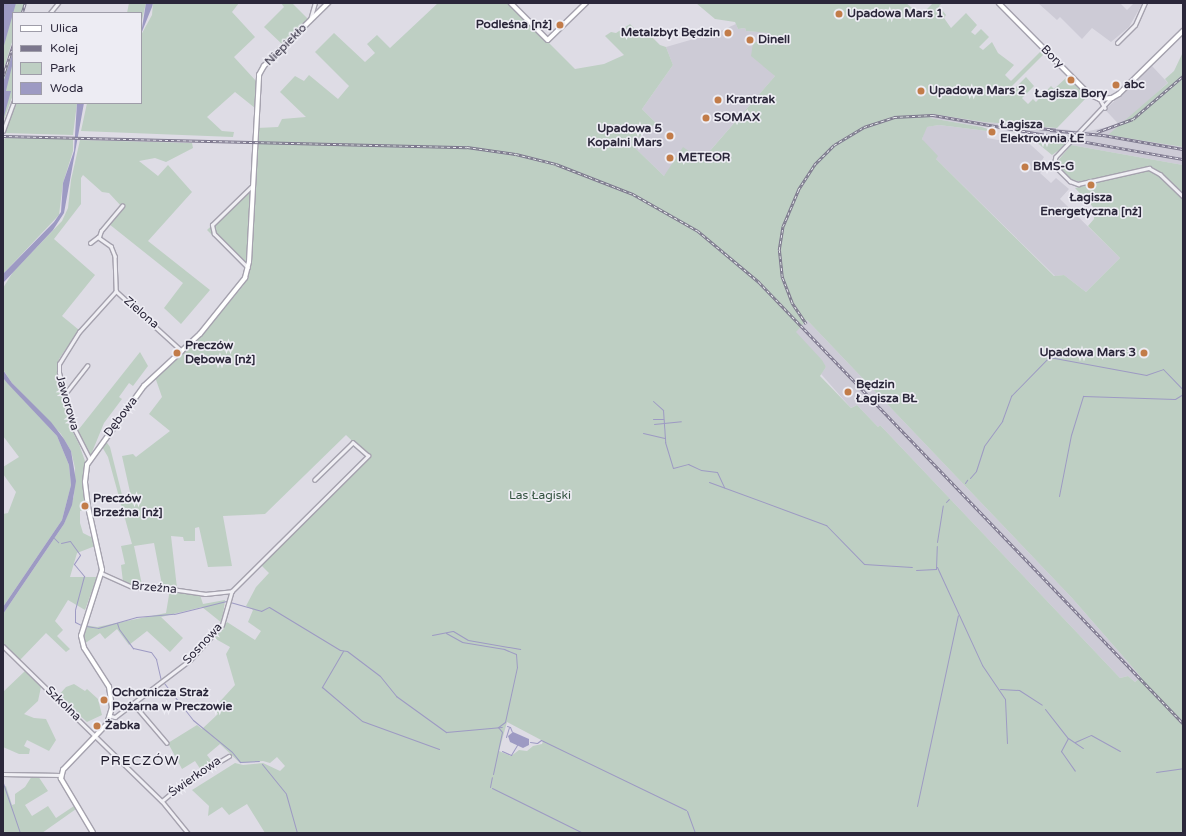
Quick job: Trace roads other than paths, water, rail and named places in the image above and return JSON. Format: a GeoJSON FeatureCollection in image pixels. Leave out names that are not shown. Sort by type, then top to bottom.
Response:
{"type":"FeatureCollection","features":[{"type":"Feature","properties":{"kind":"street"},"geometry":{"type":"LineString","coordinates":[[51,12],[58,3]]}},
{"type":"Feature","properties":{"kind":"street"},"geometry":{"type":"LineString","coordinates":[[310,21],[315,3]]}},
{"type":"Feature","properties":{"kind":"street","name":"Niepiekło"},"geometry":{"type":"LineString","coordinates":[[256,118],[257,86],[261,70],[328,3]]}},
{"type":"Feature","properties":{"kind":"street"},"geometry":{"type":"LineString","coordinates":[[511,3],[548,40],[586,3]]}},
{"type":"Feature","properties":{"kind":"street","name":"Bory"},"geometry":{"type":"LineString","coordinates":[[999,3],[1089,94],[1100,100]]}},
{"type":"Feature","properties":{"kind":"street"},"geometry":{"type":"LineString","coordinates":[[1117,43],[1135,25],[1145,3]]}},
{"type":"Feature","properties":{"kind":"street"},"geometry":{"type":"LineString","coordinates":[[1183,30],[1112,98],[1105,108],[1054,161],[1056,167],[1070,181],[1081,184],[1149,168],[1160,174],[1183,196]]}},
{"type":"Feature","properties":{"kind":"street"},"geometry":{"type":"LineString","coordinates":[[1105,108],[1100,100],[1112,98]]}},
{"type":"Feature","properties":{"kind":"street"},"geometry":{"type":"LineString","coordinates":[[3,131],[13,104]]}},
{"type":"Feature","properties":{"kind":"street","name":"Dębowa"},"geometry":{"type":"LineString","coordinates":[[111,716],[112,702],[109,687],[84,648],[81,636],[101,573],[86,491],[86,475],[90,460],[144,386],[183,352],[239,286],[248,268],[256,118]]}},
{"type":"Feature","properties":{"kind":"street"},"geometry":{"type":"LineString","coordinates":[[248,268],[214,234],[212,225],[253,185]]}},
{"type":"Feature","properties":{"kind":"street"},"geometry":{"type":"LineString","coordinates":[[90,243],[99,238],[101,231],[122,206]]}},
{"type":"Feature","properties":{"kind":"street","name":"Zielona"},"geometry":{"type":"LineString","coordinates":[[99,238],[111,246],[114,252],[116,291],[183,352]]}},
{"type":"Feature","properties":{"kind":"street","name":"Jaworowa"},"geometry":{"type":"LineString","coordinates":[[90,460],[72,427],[58,370],[60,360],[79,332],[116,291]]}},
{"type":"Feature","properties":{"kind":"street"},"geometry":{"type":"LineString","coordinates":[[65,395],[87,366]]}},
{"type":"Feature","properties":{"kind":"street"},"geometry":{"type":"LineString","coordinates":[[232,590],[368,456],[353,443],[315,480]]}},
{"type":"Feature","properties":{"kind":"street","name":"Brzeźna"},"geometry":{"type":"LineString","coordinates":[[101,573],[134,588],[151,586],[205,594],[232,590]]}},
{"type":"Feature","properties":{"kind":"street","name":"Sosnowa"},"geometry":{"type":"LineString","coordinates":[[61,775],[66,767],[96,736],[111,716],[115,717],[190,660],[206,644],[225,619],[232,590]]}},
{"type":"Feature","properties":{"kind":"street","name":"Szkolna"},"geometry":{"type":"LineString","coordinates":[[3,646],[162,801],[188,833]]}},
{"type":"Feature","properties":{"kind":"street"},"geometry":{"type":"LineString","coordinates":[[133,703],[167,743]]}},
{"type":"Feature","properties":{"kind":"street","name":"Świerkowa"},"geometry":{"type":"LineString","coordinates":[[162,801],[185,782],[229,756]]}},
{"type":"Feature","properties":{"kind":"street"},"geometry":{"type":"LineString","coordinates":[[3,774],[61,775],[64,786],[93,833]]}},
{"type":"Feature","properties":{"kind":"water"},"geometry":{"type":"Polygon","coordinates":[[[3,3],[16,3],[13,12],[12,12],[12,17],[3,49],[3,3]]]}},
{"type":"Feature","properties":{"kind":"water"},"geometry":{"type":"Polygon","coordinates":[[[146,3],[153,3],[142,32],[146,3]]]}},
{"type":"Feature","properties":{"kind":"water"},"geometry":{"type":"Polygon","coordinates":[[[12,55],[12,66],[6,91],[11,91],[3,120],[3,83],[12,55]]]}},
{"type":"Feature","properties":{"kind":"water"},"geometry":{"type":"Polygon","coordinates":[[[77,104],[84,104],[64,213],[53,230],[3,283],[3,274],[54,222],[61,212],[63,183],[74,151],[77,104]]]}},
{"type":"Feature","properties":{"kind":"water"},"geometry":{"type":"Polygon","coordinates":[[[3,370],[12,383],[51,422],[64,439],[71,451],[76,481],[72,505],[64,524],[3,614],[3,607],[62,520],[71,485],[69,465],[57,436],[3,378],[3,370]]]}},
{"type":"Feature","properties":{"kind":"water"},"geometry":{"type":"Polygon","coordinates":[[[513,732],[529,739],[529,745],[523,748],[510,742],[508,736],[513,732]]]}},
{"type":"Feature","properties":{"kind":"waterway"},"geometry":{"type":"LineString","coordinates":[[970,478],[976,471],[984,446],[1002,421],[1011,396],[1049,357],[1146,375],[1163,369],[1183,390]]}},
{"type":"Feature","properties":{"kind":"waterway"},"geometry":{"type":"LineString","coordinates":[[1059,496],[1071,435],[1083,396],[1175,399],[1183,394]]}},
{"type":"Feature","properties":{"kind":"waterway"},"geometry":{"type":"LineString","coordinates":[[653,401],[663,410],[665,442],[673,468],[688,464],[701,470],[717,472],[724,487]]}},
{"type":"Feature","properties":{"kind":"waterway"},"geometry":{"type":"LineString","coordinates":[[653,419],[663,419]]}},
{"type":"Feature","properties":{"kind":"waterway"},"geometry":{"type":"LineString","coordinates":[[654,424],[681,421]]}},
{"type":"Feature","properties":{"kind":"waterway"},"geometry":{"type":"LineString","coordinates":[[643,433],[664,438]]}},
{"type":"Feature","properties":{"kind":"waterway"},"geometry":{"type":"LineString","coordinates":[[709,482],[826,525],[864,564],[912,567]]}},
{"type":"Feature","properties":{"kind":"waterway"},"geometry":{"type":"LineString","coordinates":[[946,502],[949,499]]}},
{"type":"Feature","properties":{"kind":"waterway"},"geometry":{"type":"LineString","coordinates":[[937,542],[943,505]]}},
{"type":"Feature","properties":{"kind":"waterway"},"geometry":{"type":"LineString","coordinates":[[54,538],[58,542]]}},
{"type":"Feature","properties":{"kind":"waterway"},"geometry":{"type":"LineString","coordinates":[[61,543],[70,541],[80,555],[74,564],[84,576],[75,610],[75,622],[81,625]]}},
{"type":"Feature","properties":{"kind":"waterway"},"geometry":{"type":"LineString","coordinates":[[916,570],[936,569],[937,546]]}},
{"type":"Feature","properties":{"kind":"waterway"},"geometry":{"type":"LineString","coordinates":[[937,567],[982,665],[1005,699],[1007,743]]}},
{"type":"Feature","properties":{"kind":"waterway"},"geometry":{"type":"LineString","coordinates":[[86,626],[98,628],[136,617],[174,614],[226,601]]}},
{"type":"Feature","properties":{"kind":"waterway"},"geometry":{"type":"LineString","coordinates":[[230,602],[261,611],[269,607],[340,650],[347,651],[380,676],[396,696],[446,732],[502,727]]}},
{"type":"Feature","properties":{"kind":"waterway"},"geometry":{"type":"LineString","coordinates":[[917,806],[958,615]]}},
{"type":"Feature","properties":{"kind":"waterway"},"geometry":{"type":"LineString","coordinates":[[117,623],[119,629],[133,648],[151,652],[156,659],[161,680]]}},
{"type":"Feature","properties":{"kind":"waterway"},"geometry":{"type":"LineString","coordinates":[[432,635],[453,631],[468,640],[520,649]]}},
{"type":"Feature","properties":{"kind":"waterway"},"geometry":{"type":"LineString","coordinates":[[446,633],[462,642],[504,649],[516,654],[517,667],[505,722],[498,727],[502,732],[493,774]]}},
{"type":"Feature","properties":{"kind":"waterway"},"geometry":{"type":"LineString","coordinates":[[343,651],[322,687],[362,721],[439,749]]}},
{"type":"Feature","properties":{"kind":"waterway"},"geometry":{"type":"LineString","coordinates":[[164,683],[193,720],[232,752],[240,762],[259,761]]}},
{"type":"Feature","properties":{"kind":"waterway"},"geometry":{"type":"LineString","coordinates":[[1000,689],[1019,690],[1042,705]]}},
{"type":"Feature","properties":{"kind":"waterway"},"geometry":{"type":"LineString","coordinates":[[1045,709],[1068,738],[1083,748]]}},
{"type":"Feature","properties":{"kind":"waterway"},"geometry":{"type":"LineString","coordinates":[[507,726],[510,727],[512,732]]}},
{"type":"Feature","properties":{"kind":"waterway"},"geometry":{"type":"LineString","coordinates":[[506,737],[509,727]]}},
{"type":"Feature","properties":{"kind":"waterway"},"geometry":{"type":"LineString","coordinates":[[1075,742],[1091,735],[1120,751]]}},
{"type":"Feature","properties":{"kind":"waterway"},"geometry":{"type":"LineString","coordinates":[[1068,738],[1061,751],[1075,771]]}},
{"type":"Feature","properties":{"kind":"waterway"},"geometry":{"type":"LineString","coordinates":[[530,742],[537,743],[541,740],[686,810]]}},
{"type":"Feature","properties":{"kind":"waterway"},"geometry":{"type":"LineString","coordinates":[[502,751],[511,755],[517,745]]}},
{"type":"Feature","properties":{"kind":"waterway"},"geometry":{"type":"LineString","coordinates":[[262,764],[286,794],[297,833]]}},
{"type":"Feature","properties":{"kind":"waterway"},"geometry":{"type":"LineString","coordinates":[[1156,772],[1183,768]]}},
{"type":"Feature","properties":{"kind":"waterway"},"geometry":{"type":"LineString","coordinates":[[490,787],[492,777]]}},
{"type":"Feature","properties":{"kind":"waterway"},"geometry":{"type":"LineString","coordinates":[[3,783],[20,833]]}},
{"type":"Feature","properties":{"kind":"waterway"},"geometry":{"type":"LineString","coordinates":[[492,788],[583,833]]}},
{"type":"Feature","properties":{"kind":"waterway"},"geometry":{"type":"LineString","coordinates":[[687,811],[695,833]]}},
{"type":"Feature","properties":{"kind":"railway"},"geometry":{"type":"LineString","coordinates":[[22,12],[25,3]]}},
{"type":"Feature","properties":{"kind":"railway"},"geometry":{"type":"LineString","coordinates":[[3,76],[12,48]]}},
{"type":"Feature","properties":{"kind":"railway"},"geometry":{"type":"LineString","coordinates":[[1097,132],[1133,119],[1183,76]]}},
{"type":"Feature","properties":{"kind":"railway"},"geometry":{"type":"LineString","coordinates":[[806,324],[792,303],[782,277],[779,250],[783,226],[798,190],[814,165],[834,145],[864,127],[894,117],[933,115],[1183,159]]}},
{"type":"Feature","properties":{"kind":"railway"},"geometry":{"type":"LineString","coordinates":[[1029,127],[1056,130]]}},
{"type":"Feature","properties":{"kind":"railway"},"geometry":{"type":"LineString","coordinates":[[1050,130],[1103,135],[1183,149]]}},
{"type":"Feature","properties":{"kind":"railway"},"geometry":{"type":"LineString","coordinates":[[3,136],[467,147],[516,154],[556,164],[633,194],[698,231],[759,282],[1183,723]]}},
{"type":"Feature","properties":{"kind":"place","name":"Upadowa Mars 1"},"geometry":{"type":"Point","coordinates":[839,14]}},
{"type":"Feature","properties":{"kind":"place","name":"Podleśna [nż]"},"geometry":{"type":"Point","coordinates":[560,25]}},
{"type":"Feature","properties":{"kind":"place","name":"Metalzbyt Będzin"},"geometry":{"type":"Point","coordinates":[728,33]}},
{"type":"Feature","properties":{"kind":"place","name":"Dinell"},"geometry":{"type":"Point","coordinates":[750,40]}},
{"type":"Feature","properties":{"kind":"place","name":"Łagisza Bory"},"geometry":{"type":"Point","coordinates":[1071,80]}},
{"type":"Feature","properties":{"kind":"place","name":"abc"},"geometry":{"type":"Point","coordinates":[1116,85]}},
{"type":"Feature","properties":{"kind":"place","name":"Upadowa Mars 2"},"geometry":{"type":"Point","coordinates":[921,91]}},
{"type":"Feature","properties":{"kind":"place","name":"Krantrak"},"geometry":{"type":"Point","coordinates":[718,100]}},
{"type":"Feature","properties":{"kind":"place","name":"SOMAX"},"geometry":{"type":"Point","coordinates":[706,118]}},
{"type":"Feature","properties":{"kind":"place","name":"Łagisza Elektrownia ŁE"},"geometry":{"type":"Point","coordinates":[992,132]}},
{"type":"Feature","properties":{"kind":"place","name":"Upadowa 5 Kopalni Mars"},"geometry":{"type":"Point","coordinates":[670,136]}},
{"type":"Feature","properties":{"kind":"place","name":"METEOR"},"geometry":{"type":"Point","coordinates":[670,158]}},
{"type":"Feature","properties":{"kind":"place","name":"BMS-G"},"geometry":{"type":"Point","coordinates":[1025,167]}},
{"type":"Feature","properties":{"kind":"place","name":"Łagisza Energetyczna [nż]"},"geometry":{"type":"Point","coordinates":[1091,185]}},
{"type":"Feature","properties":{"kind":"place","name":"Preczów Dębowa [nż]"},"geometry":{"type":"Point","coordinates":[177,353]}},
{"type":"Feature","properties":{"kind":"place","name":"Upadowa Mars 3"},"geometry":{"type":"Point","coordinates":[1144,353]}},
{"type":"Feature","properties":{"kind":"place","name":"Będzin Łagisza BŁ"},"geometry":{"type":"Point","coordinates":[848,392]}},
{"type":"Feature","properties":{"kind":"place","name":"Preczów Brzeźna [nż]"},"geometry":{"type":"Point","coordinates":[85,506]}},
{"type":"Feature","properties":{"kind":"place","name":"Ochotnicza Straż Pożarna w Preczowie"},"geometry":{"type":"Point","coordinates":[104,700]}},
{"type":"Feature","properties":{"kind":"place","name":"Żabka"},"geometry":{"type":"Point","coordinates":[97,726]}},
{"type":"Feature","properties":{"kind":"district","name":"PRECZÓW"},"geometry":{"type":"Point","coordinates":[140,761]}},
{"type":"Feature","properties":{"kind":"park label","name":"Las Łagiski"},"geometry":{"type":"Point","coordinates":[540,496]}}]}
